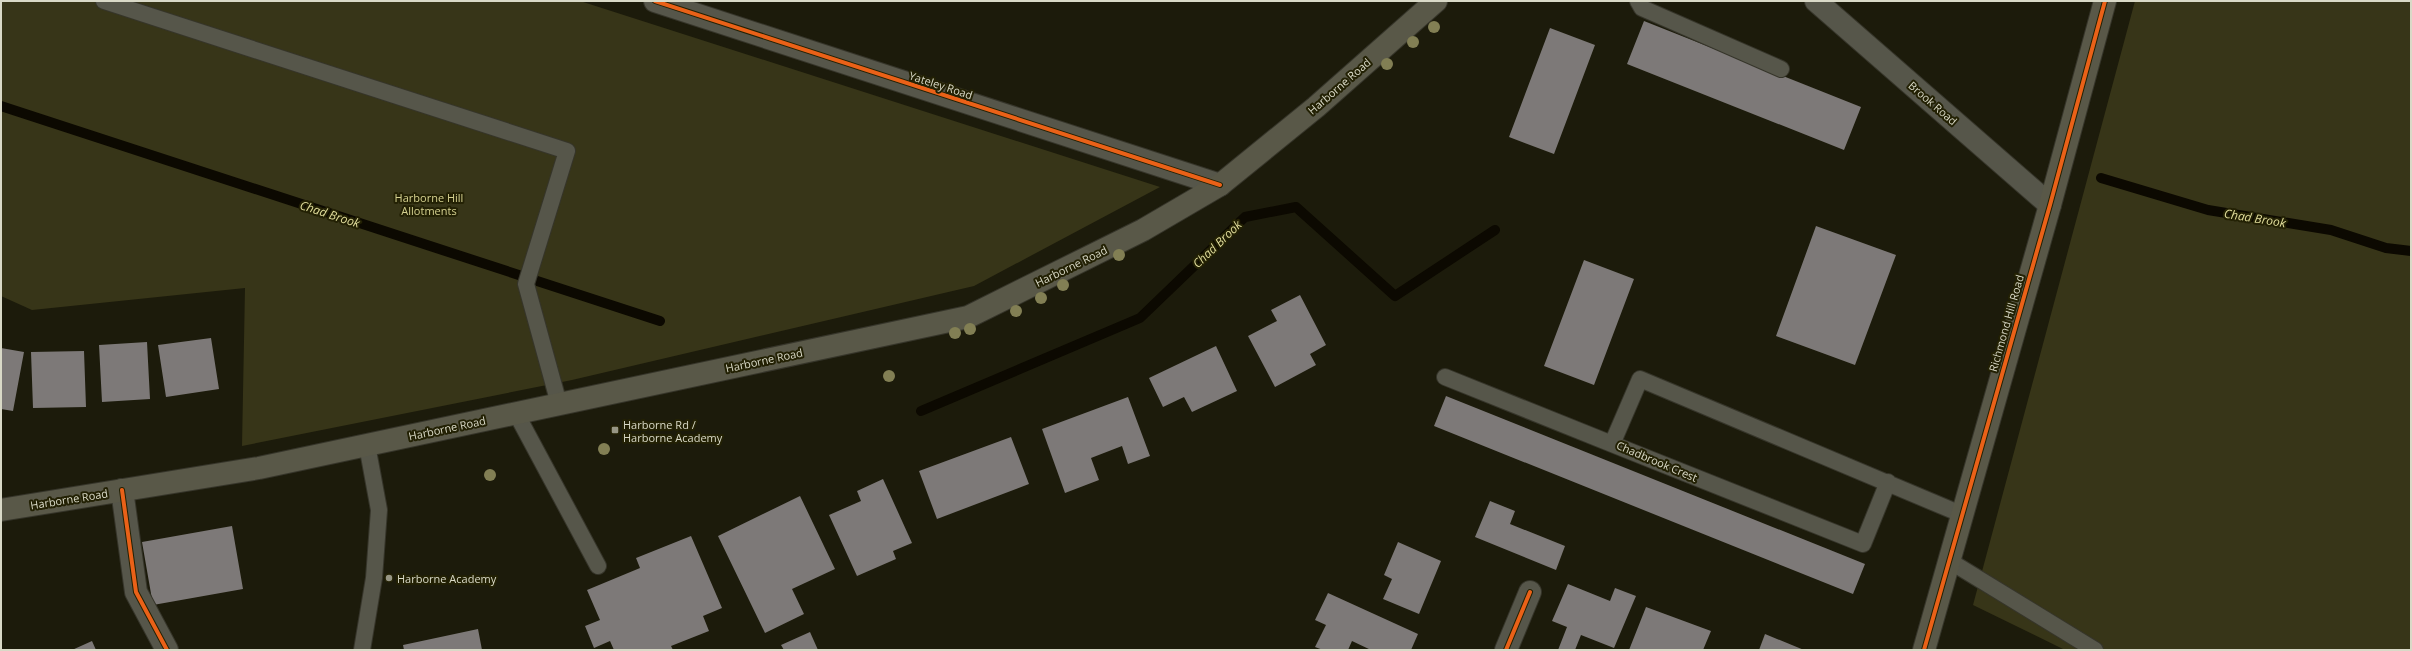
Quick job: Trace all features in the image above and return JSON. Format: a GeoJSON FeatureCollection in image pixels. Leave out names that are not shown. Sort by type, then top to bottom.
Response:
{"type":"FeatureCollection","features":[{"type":"Feature","properties":{"kind":"main road","name":"Harborne Road"},"geometry":{"type":"LineString","coordinates":[[1,510],[259,468],[968,317],[1143,230],[1220,186],[1316,107],[1436,1]]}},
{"type":"Feature","properties":{"kind":"main road","name":"Richmond Hill Road"},"geometry":{"type":"LineString","coordinates":[[1924,650],[1961,514],[2050,205],[2105,1]]}},
{"type":"Feature","properties":{"kind":"street","name":"Yateley Road"},"geometry":{"type":"LineString","coordinates":[[655,1],[1220,186]]}},
{"type":"Feature","properties":{"kind":"street","name":"Brook Road"},"geometry":{"type":"LineString","coordinates":[[1816,1],[2050,205]]}},
{"type":"Feature","properties":{"kind":"street"},"geometry":{"type":"LineString","coordinates":[[122,490],[136,592],[167,650]]}},
{"type":"Feature","properties":{"kind":"street"},"geometry":{"type":"LineString","coordinates":[[1506,650],[1530,592]]}},
{"type":"Feature","properties":{"kind":"lane"},"geometry":{"type":"LineString","coordinates":[[104,1],[567,151],[526,284],[559,404]]}},
{"type":"Feature","properties":{"kind":"lane"},"geometry":{"type":"LineString","coordinates":[[1638,1],[1642,8],[1781,69]]}},
{"type":"Feature","properties":{"kind":"lane"},"geometry":{"type":"LineString","coordinates":[[1445,378],[1612,444]]}},
{"type":"Feature","properties":{"kind":"lane","name":"Chadbrook Crest"},"geometry":{"type":"LineString","coordinates":[[1888,482],[1863,544],[1612,444],[1640,379],[1888,482],[1961,514]]}},
{"type":"Feature","properties":{"kind":"lane"},"geometry":{"type":"LineString","coordinates":[[516,413],[598,566]]}},
{"type":"Feature","properties":{"kind":"lane"},"geometry":{"type":"LineString","coordinates":[[362,650],[374,578],[379,510],[367,445]]}},
{"type":"Feature","properties":{"kind":"lane"},"geometry":{"type":"LineString","coordinates":[[1948,560],[2095,650]]}},
{"type":"Feature","properties":{"kind":"green space","name":"Harborne Hill Allotments"},"geometry":{"type":"Polygon","coordinates":[[[1,1],[580,1],[1160,187],[974,286],[572,380],[242,446],[245,288],[32,310],[1,296],[1,1]]]}},
{"type":"Feature","properties":{"kind":"green space"},"geometry":{"type":"Polygon","coordinates":[[[2135,1],[2411,1],[2411,650],[2065,650],[1973,605],[2135,1]]]}},
{"type":"Feature","properties":{"kind":"building"},"geometry":{"type":"Polygon","coordinates":[[[1644,21],[1861,107],[1844,150],[1627,64],[1644,21]]]}},
{"type":"Feature","properties":{"kind":"building"},"geometry":{"type":"Polygon","coordinates":[[[1550,28],[1595,45],[1554,154],[1509,137],[1550,28]]]}},
{"type":"Feature","properties":{"kind":"building"},"geometry":{"type":"Polygon","coordinates":[[[1816,226],[1896,255],[1855,365],[1776,336],[1816,226]]]}},
{"type":"Feature","properties":{"kind":"building"},"geometry":{"type":"Polygon","coordinates":[[[1584,260],[1634,279],[1594,385],[1544,366],[1584,260]]]}},
{"type":"Feature","properties":{"kind":"building"},"geometry":{"type":"Polygon","coordinates":[[[1300,295],[1326,345],[1310,354],[1316,365],[1275,387],[1248,336],[1277,321],[1271,310],[1300,295]]]}},
{"type":"Feature","properties":{"kind":"building"},"geometry":{"type":"Polygon","coordinates":[[[211,338],[219,389],[166,397],[158,345],[211,338]]]}},
{"type":"Feature","properties":{"kind":"building"},"geometry":{"type":"Polygon","coordinates":[[[147,342],[150,399],[102,402],[99,345],[147,342]]]}},
{"type":"Feature","properties":{"kind":"building"},"geometry":{"type":"Polygon","coordinates":[[[1216,346],[1237,391],[1192,412],[1184,397],[1163,407],[1149,378],[1216,346]]]}},
{"type":"Feature","properties":{"kind":"building"},"geometry":{"type":"Polygon","coordinates":[[[1,348],[24,352],[13,411],[1,409],[1,348]]]}},
{"type":"Feature","properties":{"kind":"building"},"geometry":{"type":"Polygon","coordinates":[[[84,351],[86,407],[33,408],[31,352],[84,351]]]}},
{"type":"Feature","properties":{"kind":"building"},"geometry":{"type":"Polygon","coordinates":[[[1446,396],[1865,564],[1853,594],[1434,426],[1446,396]]]}},
{"type":"Feature","properties":{"kind":"building"},"geometry":{"type":"Polygon","coordinates":[[[1128,397],[1150,456],[1128,464],[1122,446],[1091,458],[1099,480],[1065,493],[1042,429],[1128,397]]]}},
{"type":"Feature","properties":{"kind":"building"},"geometry":{"type":"Polygon","coordinates":[[[1011,437],[1029,484],[937,519],[919,471],[1011,437]]]}},
{"type":"Feature","properties":{"kind":"building"},"geometry":{"type":"Polygon","coordinates":[[[883,479],[912,543],[893,551],[896,559],[857,576],[829,515],[861,501],[857,491],[883,479]]]}},
{"type":"Feature","properties":{"kind":"building"},"geometry":{"type":"Polygon","coordinates":[[[800,496],[835,569],[792,589],[804,614],[765,633],[718,536],[800,496]]]}},
{"type":"Feature","properties":{"kind":"building"},"geometry":{"type":"Polygon","coordinates":[[[1490,501],[1515,511],[1510,524],[1565,546],[1556,570],[1475,537],[1490,501]]]}},
{"type":"Feature","properties":{"kind":"building"},"geometry":{"type":"Polygon","coordinates":[[[232,526],[243,589],[153,605],[142,542],[232,526]]]}},
{"type":"Feature","properties":{"kind":"building"},"geometry":{"type":"Polygon","coordinates":[[[691,536],[722,608],[703,616],[709,631],[671,646],[673,650],[614,650],[610,641],[594,648],[585,626],[600,620],[587,590],[640,568],[636,558],[691,536]]]}},
{"type":"Feature","properties":{"kind":"building"},"geometry":{"type":"Polygon","coordinates":[[[1398,542],[1441,561],[1419,614],[1383,599],[1392,579],[1384,575],[1398,542]]]}},
{"type":"Feature","properties":{"kind":"building"},"geometry":{"type":"Polygon","coordinates":[[[1568,584],[1610,601],[1615,588],[1636,596],[1614,648],[1581,635],[1575,650],[1558,650],[1567,627],[1552,621],[1568,584]]]}},
{"type":"Feature","properties":{"kind":"building"},"geometry":{"type":"Polygon","coordinates":[[[1328,593],[1418,634],[1411,650],[1371,650],[1352,641],[1348,650],[1323,650],[1315,647],[1326,625],[1315,620],[1328,593]]]}},
{"type":"Feature","properties":{"kind":"building"},"geometry":{"type":"Polygon","coordinates":[[[1646,607],[1711,631],[1703,650],[1629,650],[1646,607]]]}},
{"type":"Feature","properties":{"kind":"building"},"geometry":{"type":"Polygon","coordinates":[[[478,629],[482,650],[404,650],[403,645],[478,629]]]}},
{"type":"Feature","properties":{"kind":"building"},"geometry":{"type":"Polygon","coordinates":[[[810,632],[818,650],[784,650],[781,645],[810,632]]]}},
{"type":"Feature","properties":{"kind":"building"},"geometry":{"type":"Polygon","coordinates":[[[1765,634],[1804,650],[1759,650],[1765,634]]]}},
{"type":"Feature","properties":{"kind":"building"},"geometry":{"type":"Polygon","coordinates":[[[92,641],[96,650],[72,650],[92,641]]]}},
{"type":"Feature","properties":{"kind":"waterway","name":"Chad Brook"},"geometry":{"type":"LineString","coordinates":[[1,106],[660,321]]}},
{"type":"Feature","properties":{"kind":"waterway","name":"Chad Brook"},"geometry":{"type":"LineString","coordinates":[[2101,178],[2208,210],[2331,230],[2386,248],[2411,251]]}},
{"type":"Feature","properties":{"kind":"waterway","name":"Chad Brook"},"geometry":{"type":"LineString","coordinates":[[921,411],[1140,318],[1245,217],[1296,207],[1395,296],[1495,230]]}},
{"type":"Feature","properties":{"kind":"cycle path"},"geometry":{"type":"LineString","coordinates":[[655,1],[1220,185]]}},
{"type":"Feature","properties":{"kind":"cycle path"},"geometry":{"type":"LineString","coordinates":[[1924,650],[2050,205],[2105,1]]}},
{"type":"Feature","properties":{"kind":"cycle path"},"geometry":{"type":"LineString","coordinates":[[122,490],[136,592],[167,650]]}},
{"type":"Feature","properties":{"kind":"cycle path"},"geometry":{"type":"LineString","coordinates":[[1506,650],[1530,592]]}},
{"type":"Feature","properties":{"kind":"place","name":"Harborne Rd / Harborne Academy"},"geometry":{"type":"Point","coordinates":[615,430]}},
{"type":"Feature","properties":{"kind":"place","name":"Harborne Academy"},"geometry":{"type":"Point","coordinates":[389,578]}}]}
